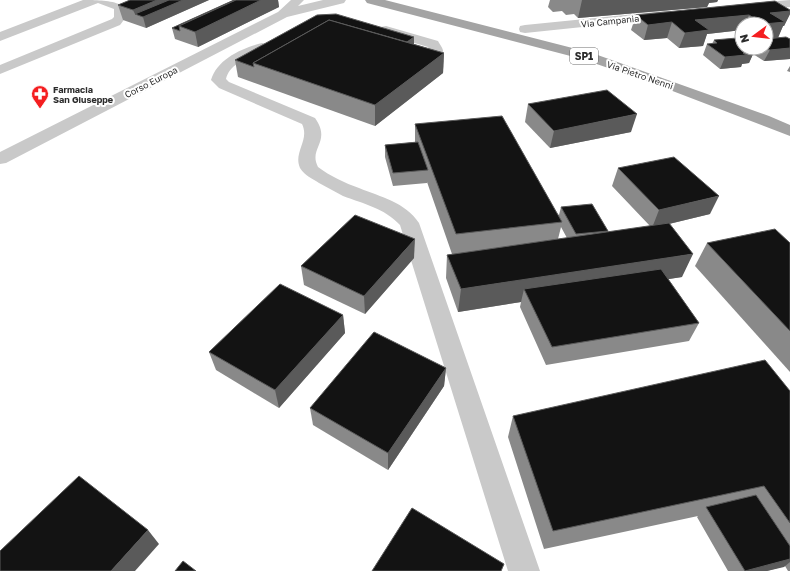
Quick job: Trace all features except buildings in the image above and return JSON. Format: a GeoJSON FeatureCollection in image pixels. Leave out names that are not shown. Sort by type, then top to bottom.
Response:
{"type":"FeatureCollection","features":[{"type":"Feature","properties":{"kind":"main road","name":"Via Pietro Nenni"},"geometry":{"type":"LineString","coordinates":[[371,0],[587,56],[763,119],[790,131]]}},
{"type":"Feature","properties":{"kind":"main road","name":"Via Pietro Nenni"},"geometry":{"type":"LineString","coordinates":[[413,0],[594,47],[661,68],[768,107]]}},
{"type":"Feature","properties":{"kind":"street"},"geometry":{"type":"LineString","coordinates":[[0,27],[75,0]]}},
{"type":"Feature","properties":{"kind":"street"},"geometry":{"type":"LineString","coordinates":[[0,37],[94,0]]}},
{"type":"Feature","properties":{"kind":"street"},"geometry":{"type":"LineString","coordinates":[[0,70],[116,22],[120,17],[120,8],[101,0]]}},
{"type":"Feature","properties":{"kind":"street","name":"Corso Europa"},"geometry":{"type":"LineString","coordinates":[[0,159],[282,15],[298,0]]}},
{"type":"Feature","properties":{"kind":"street"},"geometry":{"type":"LineString","coordinates":[[298,29],[309,24],[325,13],[340,0]]}},
{"type":"Feature","properties":{"kind":"street"},"geometry":{"type":"LineString","coordinates":[[736,8],[790,3]]}},
{"type":"Feature","properties":{"kind":"street"},"geometry":{"type":"LineString","coordinates":[[282,15],[325,13]]}},
{"type":"Feature","properties":{"kind":"street","name":"Via Campania"},"geometry":{"type":"LineString","coordinates":[[525,29],[673,14]]}},
{"type":"Feature","properties":{"kind":"street"},"geometry":{"type":"LineString","coordinates":[[367,24],[433,44],[436,48],[436,52],[420,62]]}},
{"type":"Feature","properties":{"kind":"street"},"geometry":{"type":"LineString","coordinates":[[277,39],[223,68],[219,74],[218,80],[224,85],[309,121],[314,128],[315,136],[307,153],[307,162],[311,170],[342,188],[387,205],[401,213],[409,223],[524,571]]}},
{"type":"Feature","properties":{"kind":"street"},"geometry":{"type":"LineString","coordinates":[[67,106],[87,115]]}},
{"type":"Feature","properties":{"kind":"place","name":"Farmacia San Giuseppe"},"geometry":{"type":"Point","coordinates":[40,109]}}]}
